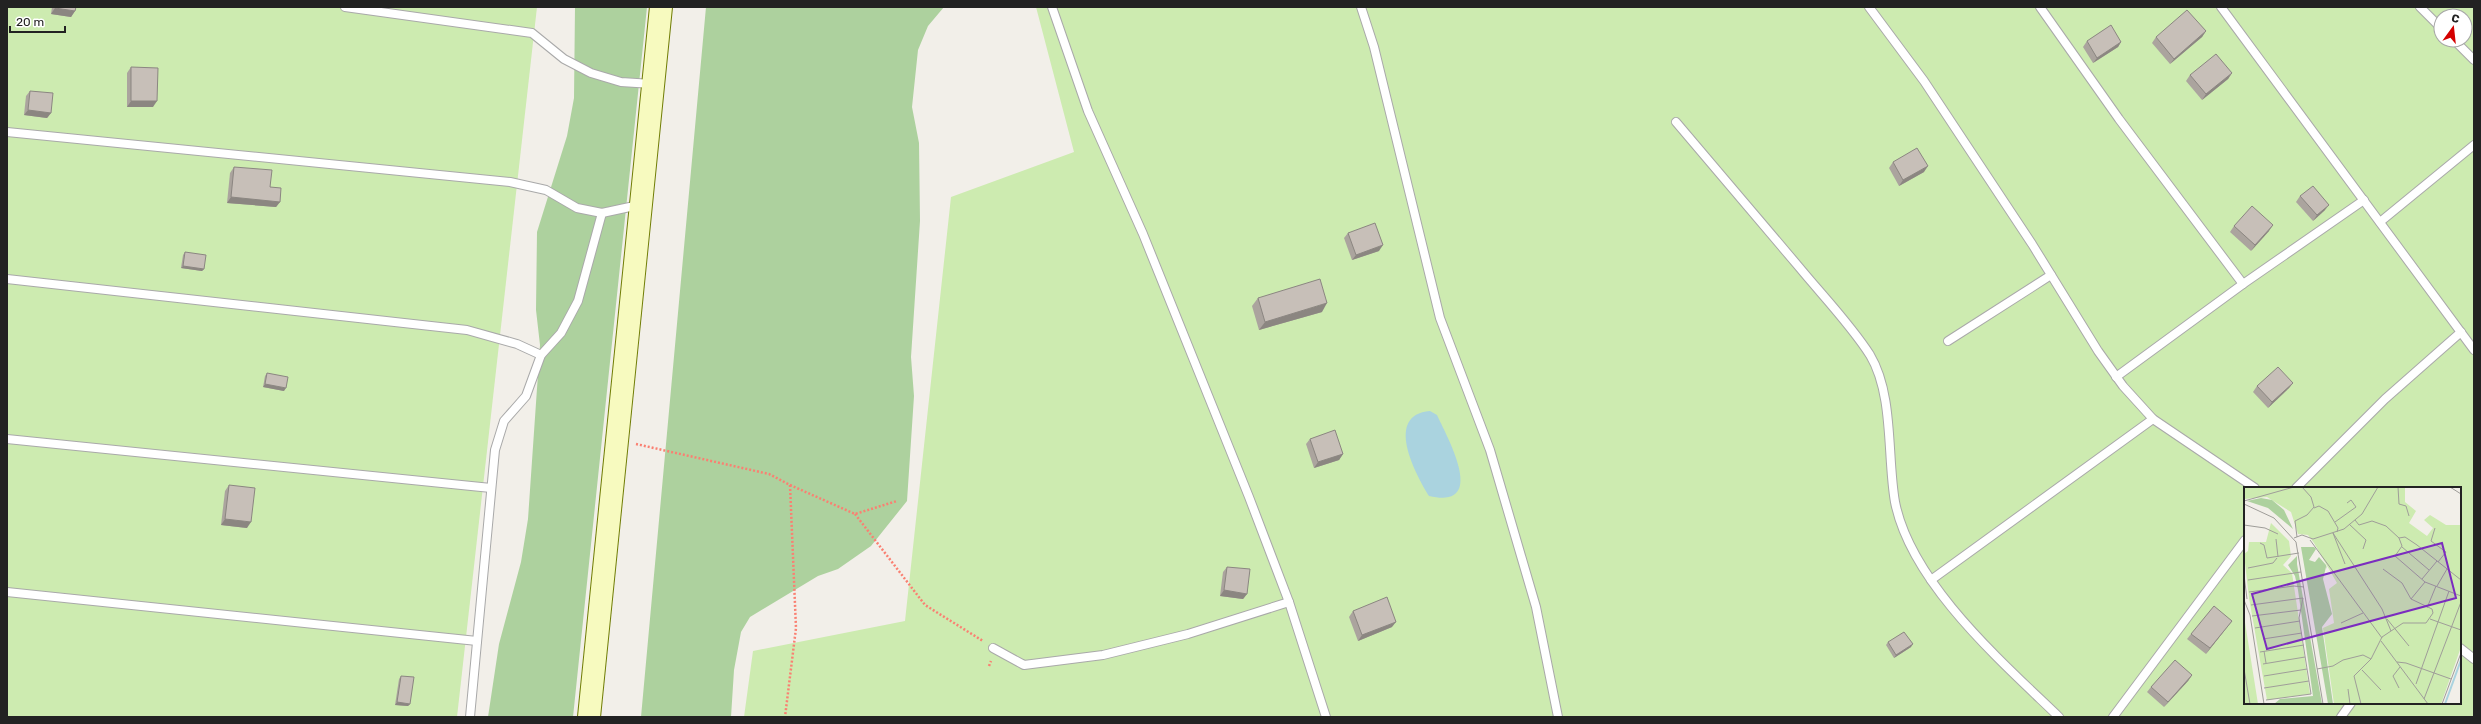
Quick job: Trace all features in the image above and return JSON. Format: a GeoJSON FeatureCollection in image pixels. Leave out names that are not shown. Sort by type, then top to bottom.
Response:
{"type":"FeatureCollection","features":[{"type":"Feature","properties":{"kind":"street"},"geometry":{"type":"LineString","coordinates":[[589,717],[616,440],[662,7]]}},
{"type":"Feature","properties":{"kind":"lane"},"geometry":{"type":"LineString","coordinates":[[345,7],[532,33],[564,59],[591,73],[621,82],[654,84]]}},
{"type":"Feature","properties":{"kind":"lane"},"geometry":{"type":"LineString","coordinates":[[1052,7],[1088,111],[1146,241],[1289,602],[1326,717]]}},
{"type":"Feature","properties":{"kind":"lane"},"geometry":{"type":"LineString","coordinates":[[1361,7],[1374,47],[1440,318],[1490,450],[1536,608],[1558,717]]}},
{"type":"Feature","properties":{"kind":"lane"},"geometry":{"type":"LineString","coordinates":[[1869,7],[1924,81],[2052,275],[2116,377],[2153,419],[2254,487]]}},
{"type":"Feature","properties":{"kind":"lane"},"geometry":{"type":"LineString","coordinates":[[2040,7],[2119,119],[2243,284]]}},
{"type":"Feature","properties":{"kind":"lane"},"geometry":{"type":"LineString","coordinates":[[2221,7],[2474,350]]}},
{"type":"Feature","properties":{"kind":"lane"},"geometry":{"type":"LineString","coordinates":[[2420,7],[2433,20]]}},
{"type":"Feature","properties":{"kind":"lane"},"geometry":{"type":"LineString","coordinates":[[2462,48],[2474,60]]}},
{"type":"Feature","properties":{"kind":"lane"},"geometry":{"type":"LineString","coordinates":[[1676,122],[1823,295],[1870,356],[1882,385],[1896,503],[1912,551],[1931,580],[1988,649],[2059,717]]}},
{"type":"Feature","properties":{"kind":"lane"},"geometry":{"type":"LineString","coordinates":[[7,132],[510,182],[546,190],[577,208],[602,213],[642,205]]}},
{"type":"Feature","properties":{"kind":"lane"},"geometry":{"type":"LineString","coordinates":[[2380,222],[2474,145]]}},
{"type":"Feature","properties":{"kind":"lane"},"geometry":{"type":"LineString","coordinates":[[2116,377],[2243,284],[2364,200]]}},
{"type":"Feature","properties":{"kind":"lane"},"geometry":{"type":"LineString","coordinates":[[470,717],[495,450],[504,421],[526,396],[541,354],[561,333],[578,301],[602,213]]}},
{"type":"Feature","properties":{"kind":"lane"},"geometry":{"type":"LineString","coordinates":[[1948,341],[2052,275]]}},
{"type":"Feature","properties":{"kind":"lane"},"geometry":{"type":"LineString","coordinates":[[7,279],[466,330],[517,344],[541,354]]}},
{"type":"Feature","properties":{"kind":"lane"},"geometry":{"type":"LineString","coordinates":[[2297,487],[2385,399],[2461,332]]}},
{"type":"Feature","properties":{"kind":"lane"},"geometry":{"type":"LineString","coordinates":[[1931,580],[2153,419]]}},
{"type":"Feature","properties":{"kind":"lane"},"geometry":{"type":"LineString","coordinates":[[7,439],[492,488]]}},
{"type":"Feature","properties":{"kind":"lane"},"geometry":{"type":"LineString","coordinates":[[2113,717],[2244,541]]}},
{"type":"Feature","properties":{"kind":"lane"},"geometry":{"type":"LineString","coordinates":[[7,592],[477,641]]}},
{"type":"Feature","properties":{"kind":"lane"},"geometry":{"type":"LineString","coordinates":[[993,648],[1024,665],[1103,655],[1188,634],[1289,602]]}},
{"type":"Feature","properties":{"kind":"lane"},"geometry":{"type":"LineString","coordinates":[[2461,649],[2474,658]]}},
{"type":"Feature","properties":{"kind":"lane"},"geometry":{"type":"LineString","coordinates":[[2341,717],[2350,704]]}},
{"type":"Feature","properties":{"kind":"path"},"geometry":{"type":"LineString","coordinates":[[616,440],[769,474],[855,514],[925,605],[993,648],[989,666]]}},
{"type":"Feature","properties":{"kind":"path"},"geometry":{"type":"LineString","coordinates":[[785,717],[796,628],[790,485]]}},
{"type":"Feature","properties":{"kind":"path"},"geometry":{"type":"LineString","coordinates":[[855,514],[897,501]]}},
{"type":"Feature","properties":{"kind":"green space"},"geometry":{"type":"Polygon","coordinates":[[[7,7],[537,7],[457,717],[7,717],[7,7]]]}},
{"type":"Feature","properties":{"kind":"green space"},"geometry":{"type":"Polygon","coordinates":[[[575,7],[647,7],[573,717],[488,717],[499,644],[521,562],[528,519],[540,345],[536,310],[537,232],[567,136],[574,98],[575,7]]]}},
{"type":"Feature","properties":{"kind":"green space"},"geometry":{"type":"Polygon","coordinates":[[[706,7],[944,7],[928,26],[918,50],[912,107],[919,143],[920,221],[911,357],[914,396],[907,501],[871,546],[838,569],[818,576],[750,617],[741,632],[734,670],[731,717],[641,717],[706,7]]]}},
{"type":"Feature","properties":{"kind":"green space"},"geometry":{"type":"Polygon","coordinates":[[[1036,7],[2474,7],[2474,717],[744,717],[753,651],[905,621],[951,197],[1074,152],[1036,7]]]}},
{"type":"Feature","properties":{"kind":"water"},"geometry":{"type":"Polygon","coordinates":[[[1430,411],[1437,415],[1455,454],[1459,469],[1461,482],[1457,492],[1447,497],[1429,496],[1417,474],[1407,446],[1406,434],[1408,423],[1416,415],[1430,411]]]}},
{"type":"Feature","properties":{"kind":"building"},"geometry":{"type":"Polygon","coordinates":[[[55,7],[76,7],[75,11],[55,7]]]}},
{"type":"Feature","properties":{"kind":"building"},"geometry":{"type":"Polygon","coordinates":[[[2187,10],[2206,31],[2174,59],[2156,37],[2187,10]]]}},
{"type":"Feature","properties":{"kind":"building"},"geometry":{"type":"Polygon","coordinates":[[[2111,25],[2121,42],[2097,58],[2087,41],[2111,25]]]}},
{"type":"Feature","properties":{"kind":"building"},"geometry":{"type":"Polygon","coordinates":[[[2216,54],[2232,73],[2206,94],[2190,75],[2216,54]]]}},
{"type":"Feature","properties":{"kind":"building"},"geometry":{"type":"Polygon","coordinates":[[[131,67],[158,68],[157,101],[131,101],[131,67]]]}},
{"type":"Feature","properties":{"kind":"building"},"geometry":{"type":"Polygon","coordinates":[[[30,91],[53,93],[51,113],[28,110],[30,91]]]}},
{"type":"Feature","properties":{"kind":"building"},"geometry":{"type":"Polygon","coordinates":[[[1917,148],[1928,166],[1903,180],[1893,162],[1917,148]]]}},
{"type":"Feature","properties":{"kind":"building"},"geometry":{"type":"Polygon","coordinates":[[[234,167],[272,170],[270,187],[281,188],[280,202],[231,197],[234,167]]]}},
{"type":"Feature","properties":{"kind":"building"},"geometry":{"type":"Polygon","coordinates":[[[2313,186],[2329,205],[2317,215],[2300,196],[2313,186]]]}},
{"type":"Feature","properties":{"kind":"building"},"geometry":{"type":"Polygon","coordinates":[[[2252,206],[2273,225],[2255,245],[2234,226],[2252,206]]]}},
{"type":"Feature","properties":{"kind":"building"},"geometry":{"type":"Polygon","coordinates":[[[1375,223],[1383,245],[1356,255],[1348,233],[1375,223]]]}},
{"type":"Feature","properties":{"kind":"building"},"geometry":{"type":"Polygon","coordinates":[[[185,252],[206,255],[204,269],[183,266],[185,252]]]}},
{"type":"Feature","properties":{"kind":"building"},"geometry":{"type":"Polygon","coordinates":[[[1320,279],[1327,303],[1265,322],[1258,298],[1320,279]]]}},
{"type":"Feature","properties":{"kind":"building"},"geometry":{"type":"Polygon","coordinates":[[[2278,367],[2293,383],[2272,402],[2257,386],[2278,367]]]}},
{"type":"Feature","properties":{"kind":"building"},"geometry":{"type":"Polygon","coordinates":[[[267,373],[288,377],[286,388],[265,384],[267,373]]]}},
{"type":"Feature","properties":{"kind":"building"},"geometry":{"type":"Polygon","coordinates":[[[1335,430],[1343,454],[1318,462],[1310,439],[1335,430]]]}},
{"type":"Feature","properties":{"kind":"building"},"geometry":{"type":"Polygon","coordinates":[[[229,485],[255,488],[251,522],[225,519],[229,485]]]}},
{"type":"Feature","properties":{"kind":"building"},"geometry":{"type":"Polygon","coordinates":[[[1227,567],[1250,569],[1247,594],[1224,590],[1227,567]]]}},
{"type":"Feature","properties":{"kind":"building"},"geometry":{"type":"Polygon","coordinates":[[[1387,597],[1396,622],[1362,635],[1353,611],[1387,597]]]}},
{"type":"Feature","properties":{"kind":"building"},"geometry":{"type":"Polygon","coordinates":[[[2214,606],[2232,621],[2210,648],[2191,634],[2214,606]]]}},
{"type":"Feature","properties":{"kind":"building"},"geometry":{"type":"Polygon","coordinates":[[[1904,632],[1913,644],[1896,655],[1888,642],[1904,632]]]}},
{"type":"Feature","properties":{"kind":"building"},"geometry":{"type":"Polygon","coordinates":[[[2175,660],[2192,675],[2168,702],[2151,687],[2175,660]]]}},
{"type":"Feature","properties":{"kind":"building"},"geometry":{"type":"Polygon","coordinates":[[[401,676],[414,677],[410,704],[397,702],[401,676]]]}}]}
